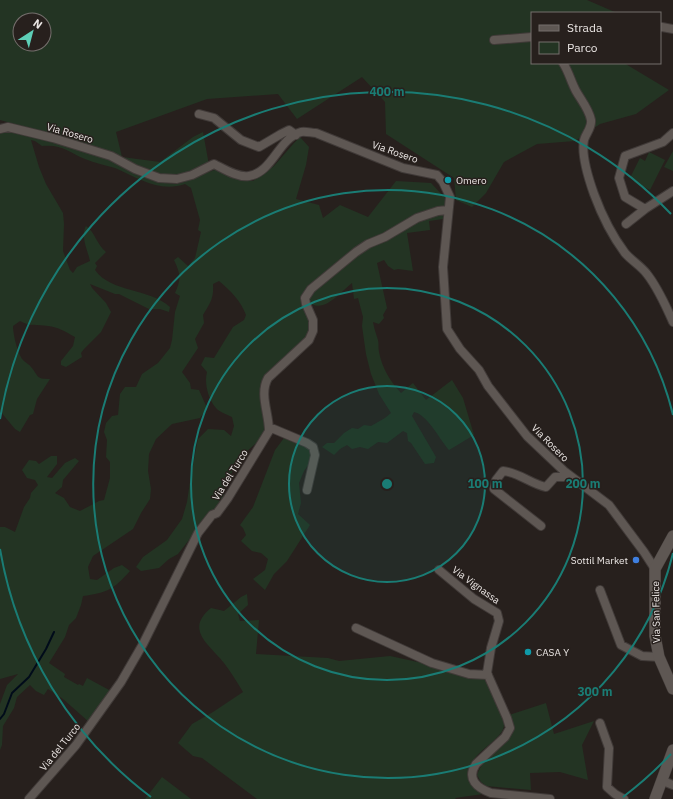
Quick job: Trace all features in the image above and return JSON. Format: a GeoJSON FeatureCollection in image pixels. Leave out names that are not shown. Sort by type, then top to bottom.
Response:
{"type":"FeatureCollection","features":[{"type":"Feature","properties":{"kind":"street"},"geometry":{"type":"LineString","coordinates":[[662,27],[673,29]]}},
{"type":"Feature","properties":{"kind":"street"},"geometry":{"type":"LineString","coordinates":[[494,40],[531,38]]}},
{"type":"Feature","properties":{"kind":"street"},"geometry":{"type":"LineString","coordinates":[[564,64],[575,89],[588,110],[591,122],[590,129],[584,139],[584,147],[589,178],[601,210],[619,228],[624,252],[631,260],[646,272],[654,284],[673,322]]}},
{"type":"Feature","properties":{"kind":"street"},"geometry":{"type":"LineString","coordinates":[[198,114],[214,118],[241,140],[259,147],[289,130],[296,135]]}},
{"type":"Feature","properties":{"kind":"street","name":"Via Rosero"},"geometry":{"type":"LineString","coordinates":[[0,129],[8,127],[53,138],[111,156],[135,169],[159,178],[177,179],[192,175],[214,164],[236,174],[249,176],[262,171],[290,138],[302,131],[316,133],[403,168],[436,175],[443,182],[450,197],[443,267],[447,329],[460,349],[479,370],[488,386],[527,436],[568,474],[609,505],[655,569]]}},
{"type":"Feature","properties":{"kind":"street"},"geometry":{"type":"LineString","coordinates":[[645,209],[625,197],[619,178],[625,156],[663,142],[673,132]]}},
{"type":"Feature","properties":{"kind":"street"},"geometry":{"type":"LineString","coordinates":[[619,228],[673,191]]}},
{"type":"Feature","properties":{"kind":"street"},"geometry":{"type":"LineString","coordinates":[[307,490],[315,455],[313,447],[269,427],[264,393],[264,385],[268,378],[309,340],[313,331],[313,320],[305,298],[311,290],[341,264],[368,244],[386,237],[417,218],[438,211],[448,210]]}},
{"type":"Feature","properties":{"kind":"street","name":"Via del Turco"},"geometry":{"type":"LineString","coordinates":[[29,799],[76,745],[121,682],[143,644],[198,533],[212,515],[217,513],[228,498],[269,431],[269,427]]}},
{"type":"Feature","properties":{"kind":"street"},"geometry":{"type":"LineString","coordinates":[[541,526],[494,489],[496,480],[503,471],[510,471],[540,486],[546,487],[555,477],[564,477],[568,474]]}},
{"type":"Feature","properties":{"kind":"street","name":"Via San Felice"},"geometry":{"type":"LineString","coordinates":[[673,536],[655,569],[655,636],[659,657],[673,689]]}},
{"type":"Feature","properties":{"kind":"street","name":"Via Vignassa"},"geometry":{"type":"LineString","coordinates":[[439,570],[474,599],[498,613],[499,621],[492,648],[487,673],[488,675]]}},
{"type":"Feature","properties":{"kind":"street"},"geometry":{"type":"LineString","coordinates":[[600,590],[621,645],[642,656],[659,657]]}},
{"type":"Feature","properties":{"kind":"street"},"geometry":{"type":"LineString","coordinates":[[356,628],[432,663],[469,674],[488,675],[510,728],[505,737],[476,764],[472,775],[475,784],[482,790],[491,793],[550,799]]}},
{"type":"Feature","properties":{"kind":"street"},"geometry":{"type":"LineString","coordinates":[[600,723],[608,740],[609,748],[607,787],[624,799]]}},
{"type":"Feature","properties":{"kind":"street"},"geometry":{"type":"LineString","coordinates":[[655,799],[668,783],[667,769],[673,750]]}},
{"type":"Feature","properties":{"kind":"green space"},"geometry":{"type":"Polygon","coordinates":[[[0,0],[587,0],[615,12],[531,12],[531,64],[626,64],[669,90],[636,114],[600,124],[575,141],[537,144],[504,162],[486,193],[472,207],[456,200],[454,178],[386,134],[385,102],[362,77],[297,119],[278,94],[207,99],[116,132],[122,157],[160,162],[193,137],[203,132],[209,165],[177,177],[160,176],[51,134],[0,120],[0,0]]]}},
{"type":"Feature","properties":{"kind":"green space"},"geometry":{"type":"Polygon","coordinates":[[[9,131],[110,158],[148,179],[177,184],[217,169],[228,172],[236,178],[253,181],[274,166],[300,137],[309,147],[306,165],[296,199],[319,205],[323,218],[340,205],[368,217],[396,181],[431,183],[446,199],[443,219],[429,221],[430,230],[407,233],[413,271],[398,269],[394,270],[388,266],[384,260],[377,263],[387,308],[383,315],[384,318],[379,324],[373,322],[374,329],[378,340],[380,358],[384,369],[393,384],[401,393],[413,383],[426,400],[452,380],[463,398],[474,435],[449,450],[424,417],[414,412],[412,416],[436,457],[434,463],[425,464],[411,443],[408,441],[407,433],[403,431],[387,443],[378,442],[368,449],[360,447],[352,449],[347,445],[334,455],[322,447],[327,443],[334,443],[344,433],[352,428],[358,429],[364,425],[371,426],[391,413],[379,394],[371,374],[366,354],[362,326],[363,317],[358,298],[354,299],[352,283],[331,301],[325,304],[319,306],[313,305],[307,300],[317,286],[353,256],[368,246],[388,238],[387,234],[374,238],[356,249],[314,283],[302,299],[311,324],[309,335],[263,381],[260,391],[267,419],[266,430],[261,439],[246,452],[234,468],[224,489],[224,498],[216,512],[211,512],[178,554],[169,559],[159,568],[141,571],[136,567],[143,557],[167,540],[182,519],[187,502],[198,439],[208,429],[224,430],[231,436],[234,426],[232,417],[221,412],[213,404],[206,386],[207,372],[201,365],[205,357],[214,358],[233,327],[244,320],[246,315],[238,300],[227,288],[219,281],[213,284],[210,304],[203,315],[204,323],[195,339],[198,348],[182,372],[190,383],[191,389],[199,390],[207,408],[200,418],[172,424],[156,439],[149,454],[148,471],[151,489],[150,499],[133,529],[93,556],[88,567],[90,579],[97,580],[114,568],[122,565],[130,571],[110,589],[104,592],[83,596],[76,618],[69,625],[65,637],[49,663],[65,674],[64,677],[78,685],[83,686],[87,678],[111,691],[89,722],[63,699],[48,689],[44,695],[36,691],[30,685],[17,697],[14,708],[3,726],[2,745],[0,750],[0,704],[7,685],[18,674],[0,679],[0,527],[5,527],[15,532],[24,507],[30,498],[31,493],[38,485],[35,480],[27,478],[22,470],[29,460],[36,461],[39,464],[51,456],[57,456],[57,464],[47,477],[52,478],[65,463],[75,458],[79,461],[63,480],[62,487],[55,493],[64,498],[70,507],[80,511],[104,500],[110,478],[110,462],[106,457],[107,440],[104,432],[106,423],[112,416],[118,415],[120,394],[125,387],[136,387],[142,374],[158,363],[170,348],[175,312],[180,296],[175,293],[179,277],[174,260],[178,257],[188,266],[195,258],[201,232],[198,230],[200,220],[191,188],[185,184],[167,187],[158,186],[115,168],[85,159],[60,147],[42,146],[31,140],[46,184],[63,213],[63,251],[70,270],[73,273],[77,267],[90,261],[84,239],[84,230],[86,226],[106,252],[95,263],[97,266],[95,270],[102,277],[120,287],[152,296],[170,307],[169,312],[160,309],[149,309],[119,294],[115,294],[90,284],[106,303],[111,312],[101,332],[81,353],[82,357],[66,367],[61,365],[61,361],[73,346],[75,337],[62,330],[44,325],[30,325],[20,321],[13,326],[16,345],[24,361],[40,378],[50,379],[37,399],[33,414],[30,415],[20,432],[15,429],[0,411],[0,132],[9,131]]]}},
{"type":"Feature","properties":{"kind":"green space"},"geometry":{"type":"Polygon","coordinates":[[[673,151],[673,171],[664,167],[673,151]]]}},
{"type":"Feature","properties":{"kind":"green space"},"geometry":{"type":"Polygon","coordinates":[[[649,152],[665,160],[650,190],[634,182],[634,180],[630,178],[640,158],[645,161],[649,152]]]}},
{"type":"Feature","properties":{"kind":"green space"},"geometry":{"type":"Polygon","coordinates":[[[284,438],[307,446],[312,452],[309,464],[299,483],[301,503],[298,514],[310,525],[287,561],[274,574],[265,590],[253,579],[265,570],[268,559],[261,553],[252,551],[241,541],[246,535],[240,525],[253,507],[275,450],[284,438]]]}},
{"type":"Feature","properties":{"kind":"green space"},"geometry":{"type":"Polygon","coordinates":[[[247,594],[248,605],[238,614],[240,621],[259,620],[256,654],[328,658],[339,661],[390,656],[487,677],[500,707],[504,724],[500,734],[473,760],[470,766],[469,778],[483,794],[455,798],[456,799],[257,799],[202,758],[193,756],[178,743],[192,724],[243,692],[227,666],[202,637],[200,623],[203,616],[211,608],[224,611],[247,594]]]}},
{"type":"Feature","properties":{"kind":"green space"},"geometry":{"type":"Polygon","coordinates":[[[546,703],[554,734],[594,721],[582,745],[588,780],[560,772],[530,773],[531,790],[486,786],[481,782],[477,775],[486,760],[507,739],[509,715],[546,703]]]}},
{"type":"Feature","properties":{"kind":"green space"},"geometry":{"type":"Polygon","coordinates":[[[162,777],[191,799],[145,799],[162,777]]]}},
{"type":"Feature","properties":{"kind":"waterway"},"geometry":{"type":"LineString","coordinates":[[0,719],[4,714],[12,693],[29,677],[46,649],[54,632]]}},
{"type":"Feature","properties":{"kind":"place","name":"Omero"},"geometry":{"type":"Point","coordinates":[448,180]}},
{"type":"Feature","properties":{"kind":"place","name":"Sottil Market"},"geometry":{"type":"Point","coordinates":[636,560]}},
{"type":"Feature","properties":{"kind":"place","name":"CASA Y"},"geometry":{"type":"Point","coordinates":[528,652]}}]}
